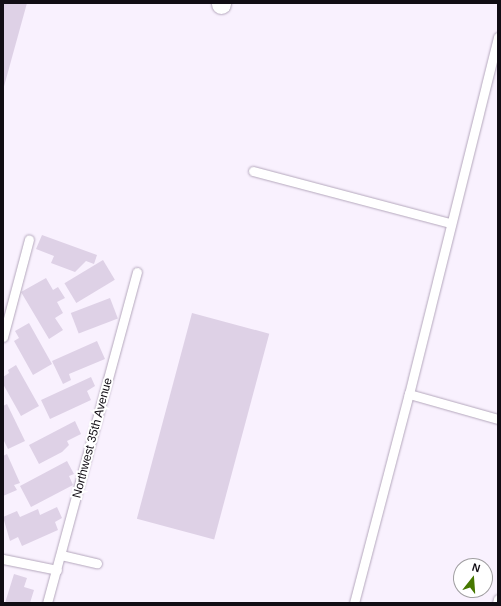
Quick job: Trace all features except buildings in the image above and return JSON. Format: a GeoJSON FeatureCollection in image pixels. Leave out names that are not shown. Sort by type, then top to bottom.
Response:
{"type":"FeatureCollection","features":[{"type":"Feature","properties":{"kind":"lane"},"geometry":{"type":"LineString","coordinates":[[354,603],[409,394],[450,223],[498,37]]}},
{"type":"Feature","properties":{"kind":"lane"},"geometry":{"type":"LineString","coordinates":[[253,171],[450,223]]}},
{"type":"Feature","properties":{"kind":"lane"},"geometry":{"type":"LineString","coordinates":[[3,337],[29,238]]}},
{"type":"Feature","properties":{"kind":"lane","name":"Northwest 35th Avenue"},"geometry":{"type":"LineString","coordinates":[[47,603],[137,272]]}},
{"type":"Feature","properties":{"kind":"lane"},"geometry":{"type":"LineString","coordinates":[[409,394],[498,419]]}},
{"type":"Feature","properties":{"kind":"lane"},"geometry":{"type":"LineString","coordinates":[[61,555],[96,563]]}},
{"type":"Feature","properties":{"kind":"lane"},"geometry":{"type":"LineString","coordinates":[[3,559],[57,570]]}},
{"type":"Feature","properties":{"kind":"lane"},"geometry":{"type":"LineString","coordinates":[[497,603],[498,599]]}}]}
